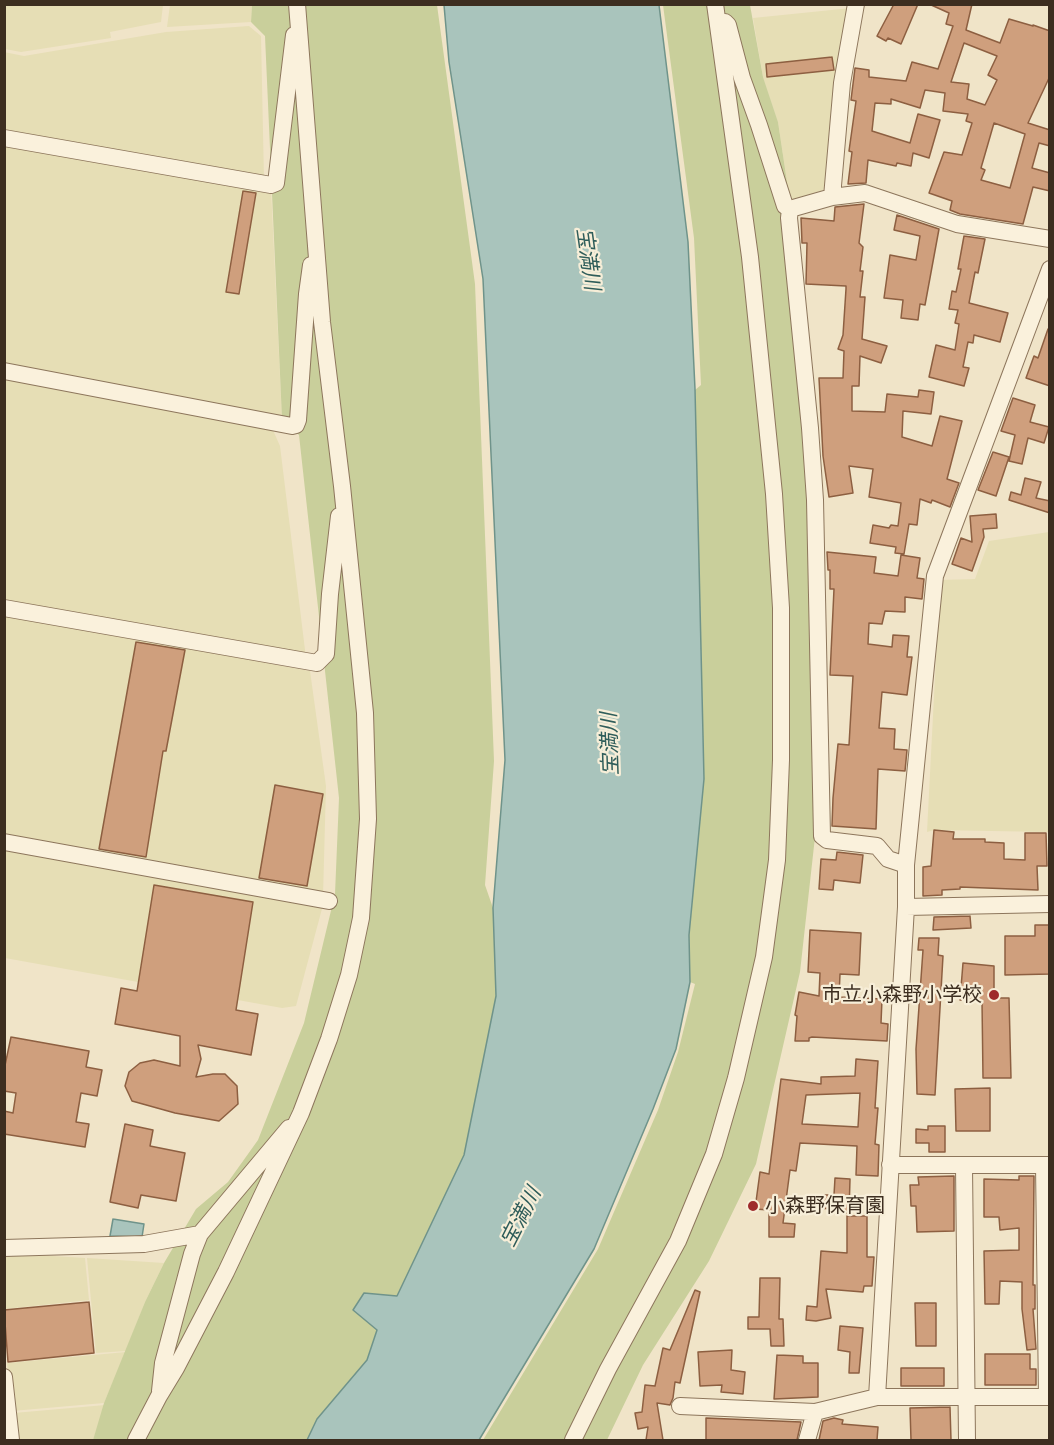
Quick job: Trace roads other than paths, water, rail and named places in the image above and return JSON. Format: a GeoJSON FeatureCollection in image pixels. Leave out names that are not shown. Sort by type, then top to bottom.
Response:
{"type":"FeatureCollection","features":[{"type":"Feature","properties":{"kind":"street"},"geometry":{"type":"LineString","coordinates":[[136,1440],[225,1272],[301,1113],[329,1039],[356,948],[361,918],[367,854],[368,770],[365,713],[342,486],[323,333],[297,4]]}},
{"type":"Feature","properties":{"kind":"street"},"geometry":{"type":"LineString","coordinates":[[832,197],[842,83],[856,4]]}},
{"type":"Feature","properties":{"kind":"street"},"geometry":{"type":"LineString","coordinates":[[716,7],[728,25],[742,78],[785,206],[790,208],[832,197],[864,193],[957,224],[1050,238]]}},
{"type":"Feature","properties":{"kind":"street"},"geometry":{"type":"LineString","coordinates":[[573,1440],[608,1369],[678,1241],[714,1154],[736,1078],[764,957],[777,860],[781,760],[781,608],[774,494],[750,257],[716,7]]}},
{"type":"Feature","properties":{"kind":"street"},"geometry":{"type":"LineString","coordinates":[[4,138],[271,185],[276,183],[292,39],[299,24]]}},
{"type":"Feature","properties":{"kind":"street"},"geometry":{"type":"LineString","coordinates":[[790,208],[789,218],[815,500],[822,836],[826,840],[877,846],[888,859],[906,865]]}},
{"type":"Feature","properties":{"kind":"street"},"geometry":{"type":"LineString","coordinates":[[4,371],[284,426],[296,425],[307,294],[316,244]]}},
{"type":"Feature","properties":{"kind":"street"},"geometry":{"type":"LineString","coordinates":[[877,1397],[906,907],[906,865],[935,576],[1050,269]]}},
{"type":"Feature","properties":{"kind":"street"},"geometry":{"type":"LineString","coordinates":[[4,608],[317,663],[326,654],[342,486]]}},
{"type":"Feature","properties":{"kind":"street"},"geometry":{"type":"LineString","coordinates":[[4,842],[329,901]]}},
{"type":"Feature","properties":{"kind":"street"},"geometry":{"type":"LineString","coordinates":[[906,907],[1050,904]]}},
{"type":"Feature","properties":{"kind":"street"},"geometry":{"type":"LineString","coordinates":[[159,1396],[163,1363],[192,1254],[200,1233],[301,1113]]}},
{"type":"Feature","properties":{"kind":"street"},"geometry":{"type":"LineString","coordinates":[[680,1406],[815,1412],[877,1397],[1048,1397],[1047,1165],[890,1165]]}},
{"type":"Feature","properties":{"kind":"street"},"geometry":{"type":"LineString","coordinates":[[964,1166],[967,1440]]}},
{"type":"Feature","properties":{"kind":"street"},"geometry":{"type":"LineString","coordinates":[[4,1248],[144,1244],[200,1233]]}},
{"type":"Feature","properties":{"kind":"street"},"geometry":{"type":"LineString","coordinates":[[4,1377],[11,1440]]}},
{"type":"Feature","properties":{"kind":"street"},"geometry":{"type":"LineString","coordinates":[[807,1440],[815,1412]]}},
{"type":"Feature","properties":{"kind":"water","name":"宝満川"},"geometry":{"type":"Polygon","coordinates":[[[444,5],[659,5],[688,242],[695,389],[704,779],[689,935],[690,982],[676,1049],[594,1249],[479,1440],[307,1440],[317,1419],[367,1360],[377,1330],[353,1310],[364,1293],[397,1296],[464,1155],[496,996],[493,908],[505,760],[483,279],[449,62],[444,5]]]}},
{"type":"Feature","properties":{"kind":"water"},"geometry":{"type":"Polygon","coordinates":[[[113,1219],[144,1224],[142,1237],[110,1236],[113,1219]]]}},
{"type":"Feature","properties":{"kind":"place","name":"市立小森野小学校"},"geometry":{"type":"Point","coordinates":[994,995]}},
{"type":"Feature","properties":{"kind":"place","name":"小森野保育園"},"geometry":{"type":"Point","coordinates":[753,1206]}}]}
